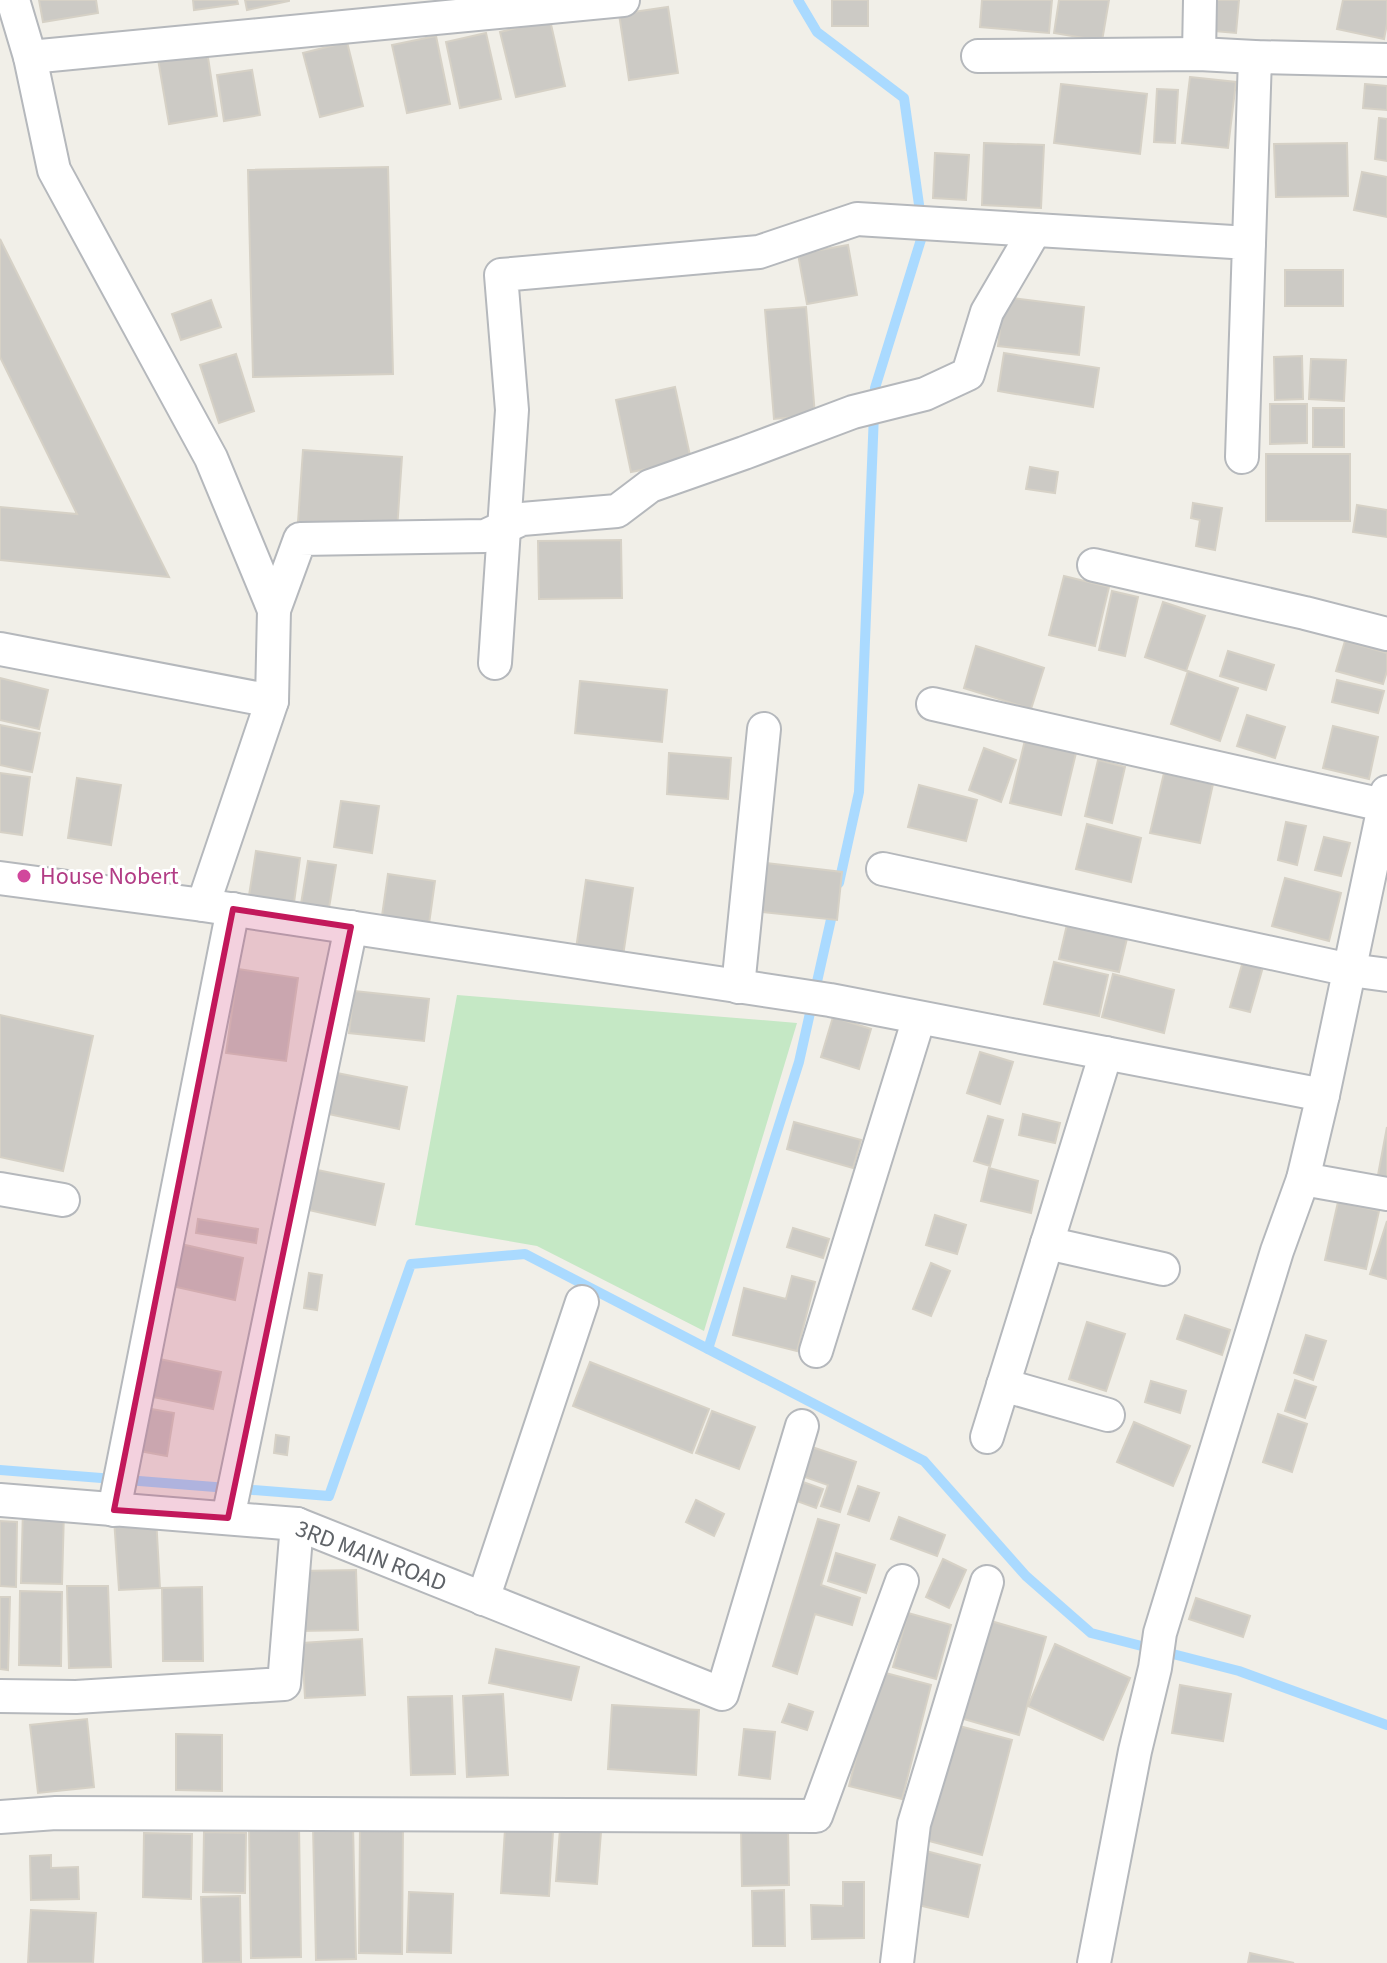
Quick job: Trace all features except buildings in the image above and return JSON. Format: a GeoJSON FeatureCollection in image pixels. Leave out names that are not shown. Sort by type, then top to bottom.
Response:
{"type":"FeatureCollection","features":[{"type":"Feature","properties":{"kind":"street"},"geometry":{"type":"LineString","coordinates":[[13,0],[30,57],[54,170],[211,458],[274,610]]}},
{"type":"Feature","properties":{"kind":"street"},"geometry":{"type":"LineString","coordinates":[[30,57],[623,0]]}},
{"type":"Feature","properties":{"kind":"street"},"geometry":{"type":"LineString","coordinates":[[1199,54],[1200,0]]}},
{"type":"Feature","properties":{"kind":"street"},"geometry":{"type":"LineString","coordinates":[[978,56],[1199,54],[1387,60]]}},
{"type":"Feature","properties":{"kind":"street"},"geometry":{"type":"LineString","coordinates":[[1242,457],[1255,57]]}},
{"type":"Feature","properties":{"kind":"street"},"geometry":{"type":"LineString","coordinates":[[495,663],[512,410],[501,275],[759,252],[857,219],[1249,243]]}},
{"type":"Feature","properties":{"kind":"street"},"geometry":{"type":"LineString","coordinates":[[114,1510],[218,907],[272,701],[274,610],[300,539],[485,536],[522,519],[617,511],[650,486],[858,411],[925,394],[968,374],[987,312],[1035,230]]}},
{"type":"Feature","properties":{"kind":"street"},"geometry":{"type":"LineString","coordinates":[[1094,565],[1387,634]]}},
{"type":"Feature","properties":{"kind":"street"},"geometry":{"type":"LineString","coordinates":[[0,649],[272,701]]}},
{"type":"Feature","properties":{"kind":"street"},"geometry":{"type":"LineString","coordinates":[[933,704],[1386,801],[1303,1179],[1277,1251],[1160,1633],[1094,1963]]}},
{"type":"Feature","properties":{"kind":"street"},"geometry":{"type":"LineString","coordinates":[[738,987],[764,729]]}},
{"type":"Feature","properties":{"kind":"street"},"geometry":{"type":"LineString","coordinates":[[883,869],[1350,970],[1387,975]]}},
{"type":"Feature","properties":{"kind":"street"},"geometry":{"type":"LineString","coordinates":[[0,878],[218,907],[830,1000],[1323,1095]]}},
{"type":"Feature","properties":{"kind":"street"},"geometry":{"type":"LineString","coordinates":[[228,1518],[351,927]]}},
{"type":"Feature","properties":{"kind":"street"},"geometry":{"type":"LineString","coordinates":[[816,1351],[919,1018]]}},
{"type":"Feature","properties":{"kind":"street"},"geometry":{"type":"LineString","coordinates":[[987,1437],[1106,1053]]}},
{"type":"Feature","properties":{"kind":"street"},"geometry":{"type":"LineString","coordinates":[[1303,1179],[1387,1194]]}},
{"type":"Feature","properties":{"kind":"street"},"geometry":{"type":"LineString","coordinates":[[0,1189],[63,1200]]}},
{"type":"Feature","properties":{"kind":"street"},"geometry":{"type":"LineString","coordinates":[[1047,1243],[1163,1269]]}},
{"type":"Feature","properties":{"kind":"street"},"geometry":{"type":"LineString","coordinates":[[483,1599],[582,1302]]}},
{"type":"Feature","properties":{"kind":"street"},"geometry":{"type":"LineString","coordinates":[[1003,1385],[1108,1415]]}},
{"type":"Feature","properties":{"kind":"street","name":"3RD MAIN ROAD"},"geometry":{"type":"LineString","coordinates":[[0,1500],[297,1524],[722,1694],[802,1426]]}},
{"type":"Feature","properties":{"kind":"street"},"geometry":{"type":"LineString","coordinates":[[0,1696],[76,1697],[284,1684],[297,1524]]}},
{"type":"Feature","properties":{"kind":"street"},"geometry":{"type":"LineString","coordinates":[[0,1817],[56,1813],[816,1816],[902,1581]]}},
{"type":"Feature","properties":{"kind":"street"},"geometry":{"type":"LineString","coordinates":[[897,1963],[914,1824],[987,1582]]}},
{"type":"Feature","properties":{"kind":"highlighted area"},"geometry":{"type":"Polygon","coordinates":[[[233,909],[351,927],[228,1518],[114,1510],[233,909]]]}},
{"type":"Feature","properties":{"kind":"green space"},"geometry":{"type":"Polygon","coordinates":[[[457,995],[797,1023],[704,1331],[537,1246],[415,1225],[457,995]]]}},
{"type":"Feature","properties":{"kind":"waterway"},"geometry":{"type":"LineString","coordinates":[[798,0],[817,32],[904,98],[923,233],[875,388],[859,792],[839,883]]}},
{"type":"Feature","properties":{"kind":"waterway"},"geometry":{"type":"LineString","coordinates":[[708,1349],[799,1062],[834,906]]}},
{"type":"Feature","properties":{"kind":"waterway"},"geometry":{"type":"LineString","coordinates":[[0,1470],[329,1496],[411,1264],[525,1254],[924,1461],[1026,1576],[1091,1633],[1239,1671],[1387,1725]]}},
{"type":"Feature","properties":{"kind":"place","name":"House Nobert"},"geometry":{"type":"Point","coordinates":[24,876]}}]}
